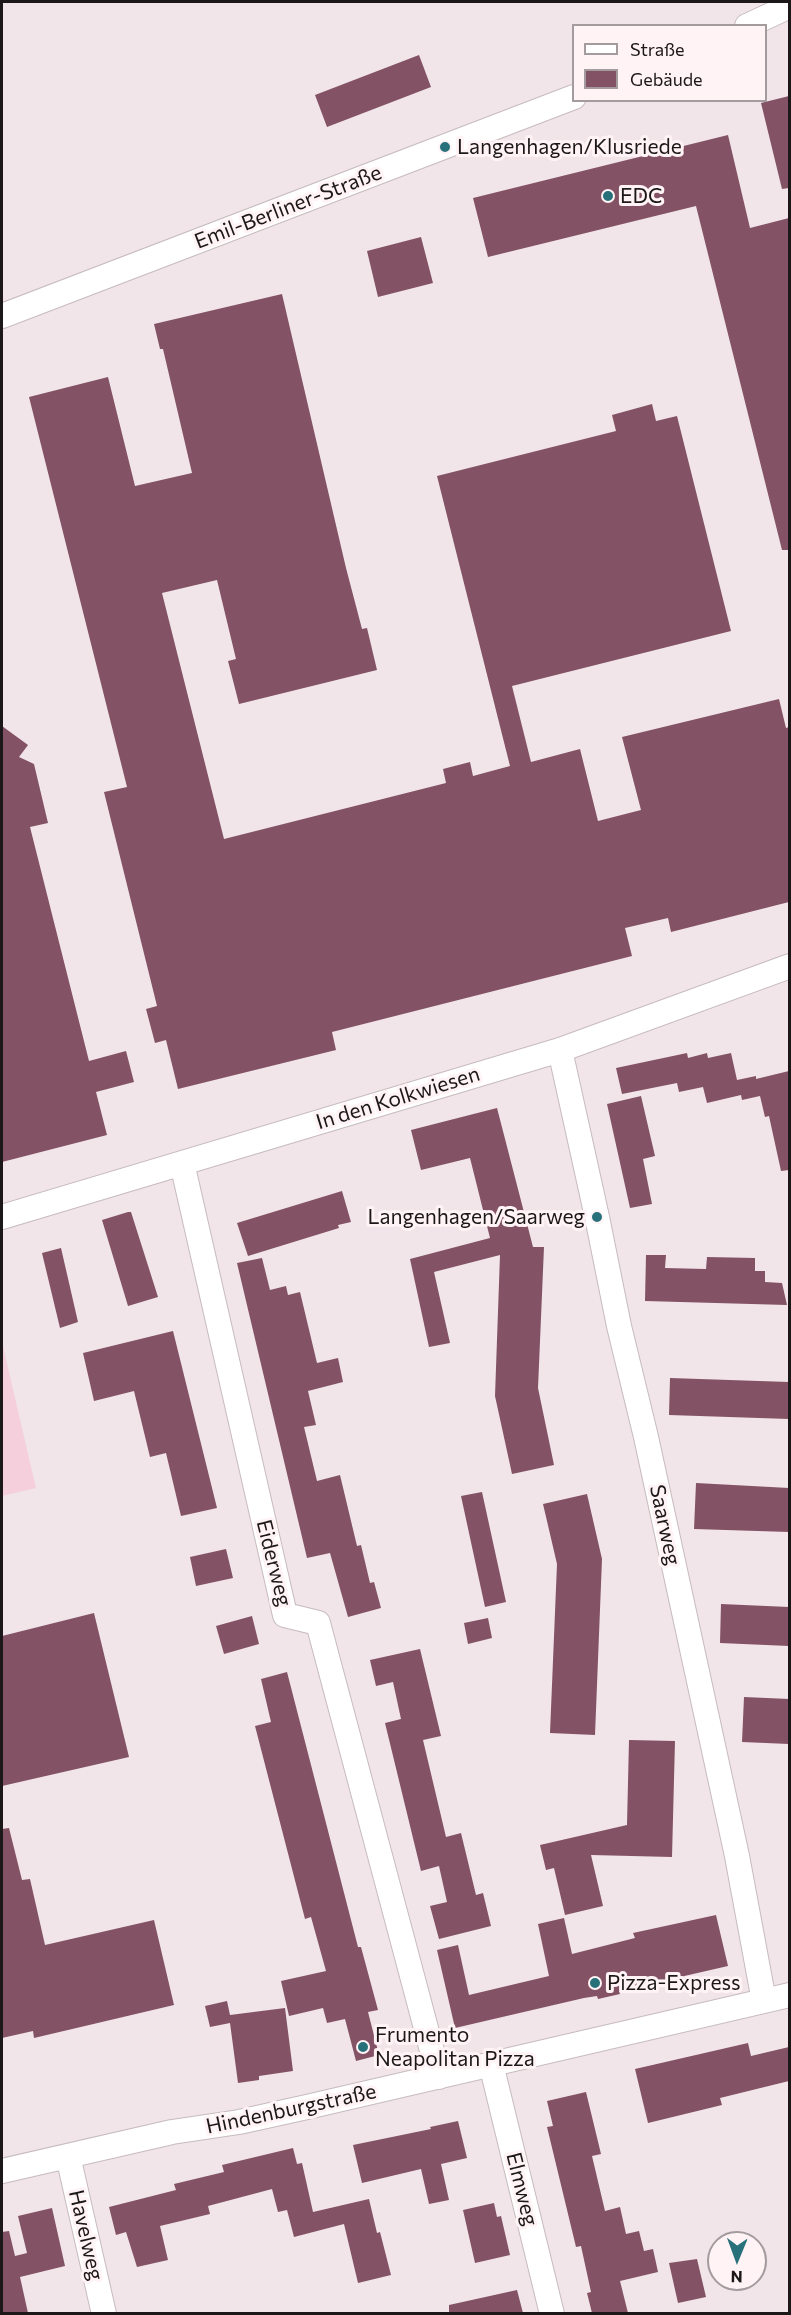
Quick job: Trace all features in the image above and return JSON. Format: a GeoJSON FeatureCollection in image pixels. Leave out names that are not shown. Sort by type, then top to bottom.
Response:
{"type":"FeatureCollection","features":[{"type":"Feature","properties":{"kind":"street"},"geometry":{"type":"LineString","coordinates":[[751,24],[789,6]]}},
{"type":"Feature","properties":{"kind":"street","name":"Emil-Berliner-Straße"},"geometry":{"type":"LineString","coordinates":[[2,316],[572,97]]}},
{"type":"Feature","properties":{"kind":"street","name":"In den Kolkwiesen"},"geometry":{"type":"LineString","coordinates":[[2,1217],[560,1050],[789,966]]}},
{"type":"Feature","properties":{"kind":"street","name":"Saarweg"},"geometry":{"type":"LineString","coordinates":[[560,1050],[737,1856],[764,2001]]}},
{"type":"Feature","properties":{"kind":"street","name":"Eiderweg"},"geometry":{"type":"LineString","coordinates":[[182,1163],[285,1615],[318,1623],[439,2076]]}},
{"type":"Feature","properties":{"kind":"street","name":"Hindenburgstraße"},"geometry":{"type":"LineString","coordinates":[[2,2172],[172,2132],[239,2122],[789,1995]]}},
{"type":"Feature","properties":{"kind":"street","name":"Elmweg"},"geometry":{"type":"LineString","coordinates":[[491,2064],[552,2313]]}},
{"type":"Feature","properties":{"kind":"street","name":"Havelweg"},"geometry":{"type":"LineString","coordinates":[[68,2156],[104,2313]]}},
{"type":"Feature","properties":{"kind":"shaded area"},"geometry":{"type":"Polygon","coordinates":[[[2,1342],[36,1488],[2,1496],[2,1342]]]}},
{"type":"Feature","properties":{"kind":"building"},"geometry":{"type":"Polygon","coordinates":[[[419,55],[431,87],[327,127],[315,95],[419,55]]]}},
{"type":"Feature","properties":{"kind":"building"},"geometry":{"type":"Polygon","coordinates":[[[789,96],[789,188],[782,189],[761,103],[789,96]]]}},
{"type":"Feature","properties":{"kind":"building"},"geometry":{"type":"Polygon","coordinates":[[[728,135],[750,228],[789,218],[789,550],[782,550],[696,206],[488,257],[473,198],[728,135]]]}},
{"type":"Feature","properties":{"kind":"building"},"geometry":{"type":"Polygon","coordinates":[[[421,237],[433,283],[378,297],[367,251],[421,237]]]}},
{"type":"Feature","properties":{"kind":"building"},"geometry":{"type":"Polygon","coordinates":[[[282,294],[346,568],[362,629],[367,628],[377,670],[239,704],[228,661],[236,659],[217,580],[162,593],[224,839],[446,783],[443,769],[470,762],[473,776],[510,766],[437,476],[616,431],[612,415],[652,404],[656,421],[677,416],[731,631],[512,686],[531,762],[580,749],[598,821],[641,810],[622,737],[779,699],[786,728],[789,727],[789,902],[671,932],[668,918],[625,928],[632,956],[332,1032],[336,1050],[178,1089],[166,1040],[155,1043],[146,1009],[157,1006],[104,792],[127,787],[29,397],[108,377],[135,486],[192,473],[163,349],[160,349],[154,324],[282,294]]]}},
{"type":"Feature","properties":{"kind":"building"},"geometry":{"type":"Polygon","coordinates":[[[2,726],[28,745],[19,757],[34,764],[48,823],[30,827],[89,1061],[126,1051],[134,1082],[96,1092],[107,1135],[2,1162],[2,726]]]}},
{"type":"Feature","properties":{"kind":"building"},"geometry":{"type":"Polygon","coordinates":[[[687,1053],[688,1058],[707,1053],[708,1058],[731,1053],[737,1080],[756,1076],[756,1079],[789,1071],[789,1170],[781,1171],[769,1116],[765,1117],[760,1096],[742,1100],[741,1095],[707,1103],[703,1087],[679,1092],[677,1083],[622,1094],[616,1068],[687,1053]]]}},
{"type":"Feature","properties":{"kind":"building"},"geometry":{"type":"Polygon","coordinates":[[[641,1096],[655,1156],[643,1159],[652,1204],[630,1208],[607,1104],[641,1096]]]}},
{"type":"Feature","properties":{"kind":"building"},"geometry":{"type":"Polygon","coordinates":[[[497,1108],[533,1247],[544,1247],[538,1388],[554,1465],[512,1474],[495,1396],[500,1255],[434,1272],[450,1343],[429,1347],[410,1259],[490,1238],[470,1158],[421,1170],[411,1130],[497,1108]]]}},
{"type":"Feature","properties":{"kind":"building"},"geometry":{"type":"Polygon","coordinates":[[[342,1191],[351,1222],[338,1225],[339,1228],[248,1256],[237,1223],[342,1191]]]}},
{"type":"Feature","properties":{"kind":"building"},"geometry":{"type":"Polygon","coordinates":[[[131,1212],[158,1297],[128,1306],[102,1220],[131,1212]]]}},
{"type":"Feature","properties":{"kind":"building"},"geometry":{"type":"Polygon","coordinates":[[[61,1248],[78,1322],[60,1328],[42,1253],[61,1248]]]}},
{"type":"Feature","properties":{"kind":"building"},"geometry":{"type":"Polygon","coordinates":[[[646,1255],[666,1255],[665,1268],[706,1269],[707,1257],[755,1258],[755,1271],[765,1271],[765,1282],[782,1283],[787,1305],[645,1301],[646,1255]]]}},
{"type":"Feature","properties":{"kind":"building"},"geometry":{"type":"Polygon","coordinates":[[[262,1258],[270,1290],[286,1286],[288,1295],[300,1292],[317,1363],[338,1358],[343,1382],[308,1391],[316,1425],[304,1427],[317,1481],[340,1475],[357,1546],[361,1545],[370,1583],[374,1582],[381,1608],[348,1617],[330,1553],[307,1558],[237,1263],[262,1258]]]}},
{"type":"Feature","properties":{"kind":"building"},"geometry":{"type":"Polygon","coordinates":[[[173,1331],[217,1508],[181,1516],[166,1453],[150,1457],[134,1391],[94,1401],[83,1353],[173,1331]]]}},
{"type":"Feature","properties":{"kind":"building"},"geometry":{"type":"Polygon","coordinates":[[[670,1378],[789,1382],[789,1419],[669,1415],[670,1378]]]}},
{"type":"Feature","properties":{"kind":"building"},"geometry":{"type":"Polygon","coordinates":[[[696,1483],[789,1488],[789,1532],[694,1529],[696,1483]]]}},
{"type":"Feature","properties":{"kind":"building"},"geometry":{"type":"Polygon","coordinates":[[[482,1492],[506,1602],[485,1607],[461,1496],[482,1492]]]}},
{"type":"Feature","properties":{"kind":"building"},"geometry":{"type":"Polygon","coordinates":[[[587,1494],[602,1559],[595,1735],[550,1733],[557,1564],[543,1504],[587,1494]]]}},
{"type":"Feature","properties":{"kind":"building"},"geometry":{"type":"Polygon","coordinates":[[[226,1549],[233,1578],[196,1586],[190,1557],[226,1549]]]}},
{"type":"Feature","properties":{"kind":"building"},"geometry":{"type":"Polygon","coordinates":[[[721,1604],[789,1607],[789,1646],[720,1643],[721,1604]]]}},
{"type":"Feature","properties":{"kind":"building"},"geometry":{"type":"Polygon","coordinates":[[[94,1613],[129,1757],[2,1786],[2,1636],[94,1613]]]}},
{"type":"Feature","properties":{"kind":"building"},"geometry":{"type":"Polygon","coordinates":[[[252,1616],[259,1644],[224,1654],[216,1626],[252,1616]]]}},
{"type":"Feature","properties":{"kind":"building"},"geometry":{"type":"Polygon","coordinates":[[[488,1618],[492,1638],[468,1644],[464,1623],[488,1618]]]}},
{"type":"Feature","properties":{"kind":"building"},"geometry":{"type":"Polygon","coordinates":[[[420,1649],[441,1736],[423,1740],[446,1837],[461,1833],[476,1895],[483,1893],[491,1926],[439,1939],[430,1906],[447,1902],[439,1866],[421,1871],[385,1723],[401,1719],[393,1682],[376,1686],[370,1660],[420,1649]]]}},
{"type":"Feature","properties":{"kind":"building"},"geometry":{"type":"Polygon","coordinates":[[[287,1672],[358,1947],[361,1947],[378,2010],[368,2012],[379,2055],[356,2061],[345,2019],[327,2023],[323,2008],[289,2016],[281,1981],[326,1971],[311,1917],[305,1919],[255,1726],[271,1722],[261,1679],[287,1672]]]}},
{"type":"Feature","properties":{"kind":"building"},"geometry":{"type":"Polygon","coordinates":[[[744,1697],[789,1699],[789,1744],[742,1742],[744,1697]]]}},
{"type":"Feature","properties":{"kind":"building"},"geometry":{"type":"Polygon","coordinates":[[[629,1740],[675,1741],[672,1857],[591,1855],[603,1906],[565,1915],[554,1868],[546,1870],[540,1845],[627,1825],[629,1740]]]}},
{"type":"Feature","properties":{"kind":"building"},"geometry":{"type":"Polygon","coordinates":[[[9,1828],[22,1880],[30,1879],[45,1945],[154,1920],[174,2005],[34,2038],[33,2031],[2,2038],[2,1829],[9,1828]]]}},
{"type":"Feature","properties":{"kind":"building"},"geometry":{"type":"Polygon","coordinates":[[[716,1915],[728,1966],[619,1991],[620,1994],[598,1999],[597,1996],[584,1998],[455,2028],[437,1950],[458,1945],[469,1995],[549,1976],[538,1924],[564,1918],[572,1954],[635,1938],[633,1933],[716,1915]]]}},
{"type":"Feature","properties":{"kind":"building"},"geometry":{"type":"Polygon","coordinates":[[[227,2001],[230,2015],[285,2008],[293,2071],[259,2076],[259,2080],[238,2083],[230,2023],[210,2027],[205,2006],[227,2001]]]}},
{"type":"Feature","properties":{"kind":"building"},"geometry":{"type":"Polygon","coordinates":[[[748,2043],[751,2056],[789,2047],[789,2081],[720,2098],[722,2105],[648,2123],[635,2069],[748,2043]]]}},
{"type":"Feature","properties":{"kind":"building"},"geometry":{"type":"Polygon","coordinates":[[[586,2092],[601,2154],[592,2156],[605,2211],[620,2207],[626,2234],[639,2231],[644,2251],[653,2249],[658,2272],[620,2281],[628,2313],[592,2313],[587,2293],[591,2292],[581,2246],[576,2247],[547,2127],[553,2126],[547,2101],[586,2092]]]}},
{"type":"Feature","properties":{"kind":"building"},"geometry":{"type":"Polygon","coordinates":[[[458,2121],[467,2158],[441,2164],[449,2200],[429,2204],[421,2169],[362,2183],[353,2145],[458,2121]]]}},
{"type":"Feature","properties":{"kind":"building"},"geometry":{"type":"Polygon","coordinates":[[[293,2148],[297,2164],[302,2163],[313,2212],[369,2199],[391,2275],[358,2283],[344,2224],[294,2237],[287,2210],[278,2212],[272,2189],[208,2206],[210,2214],[160,2226],[168,2260],[137,2267],[126,2232],[116,2235],[109,2207],[176,2190],[174,2184],[224,2172],[222,2165],[293,2148]]]}},
{"type":"Feature","properties":{"kind":"building"},"geometry":{"type":"Polygon","coordinates":[[[494,2203],[497,2217],[501,2216],[510,2255],[475,2263],[463,2210],[494,2203]]]}},
{"type":"Feature","properties":{"kind":"building"},"geometry":{"type":"Polygon","coordinates":[[[52,2208],[65,2266],[20,2277],[28,2313],[2,2313],[2,2232],[9,2231],[15,2256],[27,2253],[18,2216],[52,2208]]]}},
{"type":"Feature","properties":{"kind":"building"},"geometry":{"type":"Polygon","coordinates":[[[697,2259],[706,2297],[678,2303],[669,2263],[697,2259]]]}},
{"type":"Feature","properties":{"kind":"building"},"geometry":{"type":"Polygon","coordinates":[[[517,2290],[523,2313],[449,2313],[449,2305],[517,2290]]]}},
{"type":"Feature","properties":{"kind":"place","name":"Langenhagen/Klusriede"},"geometry":{"type":"Point","coordinates":[445,147]}},
{"type":"Feature","properties":{"kind":"place","name":"EDC"},"geometry":{"type":"Point","coordinates":[608,196]}},
{"type":"Feature","properties":{"kind":"place","name":"Langenhagen/Saarweg"},"geometry":{"type":"Point","coordinates":[597,1217]}},
{"type":"Feature","properties":{"kind":"place","name":"Pizza-Express"},"geometry":{"type":"Point","coordinates":[595,1983]}},
{"type":"Feature","properties":{"kind":"place","name":"Frumento Neapolitan Pizza"},"geometry":{"type":"Point","coordinates":[363,2047]}}]}
